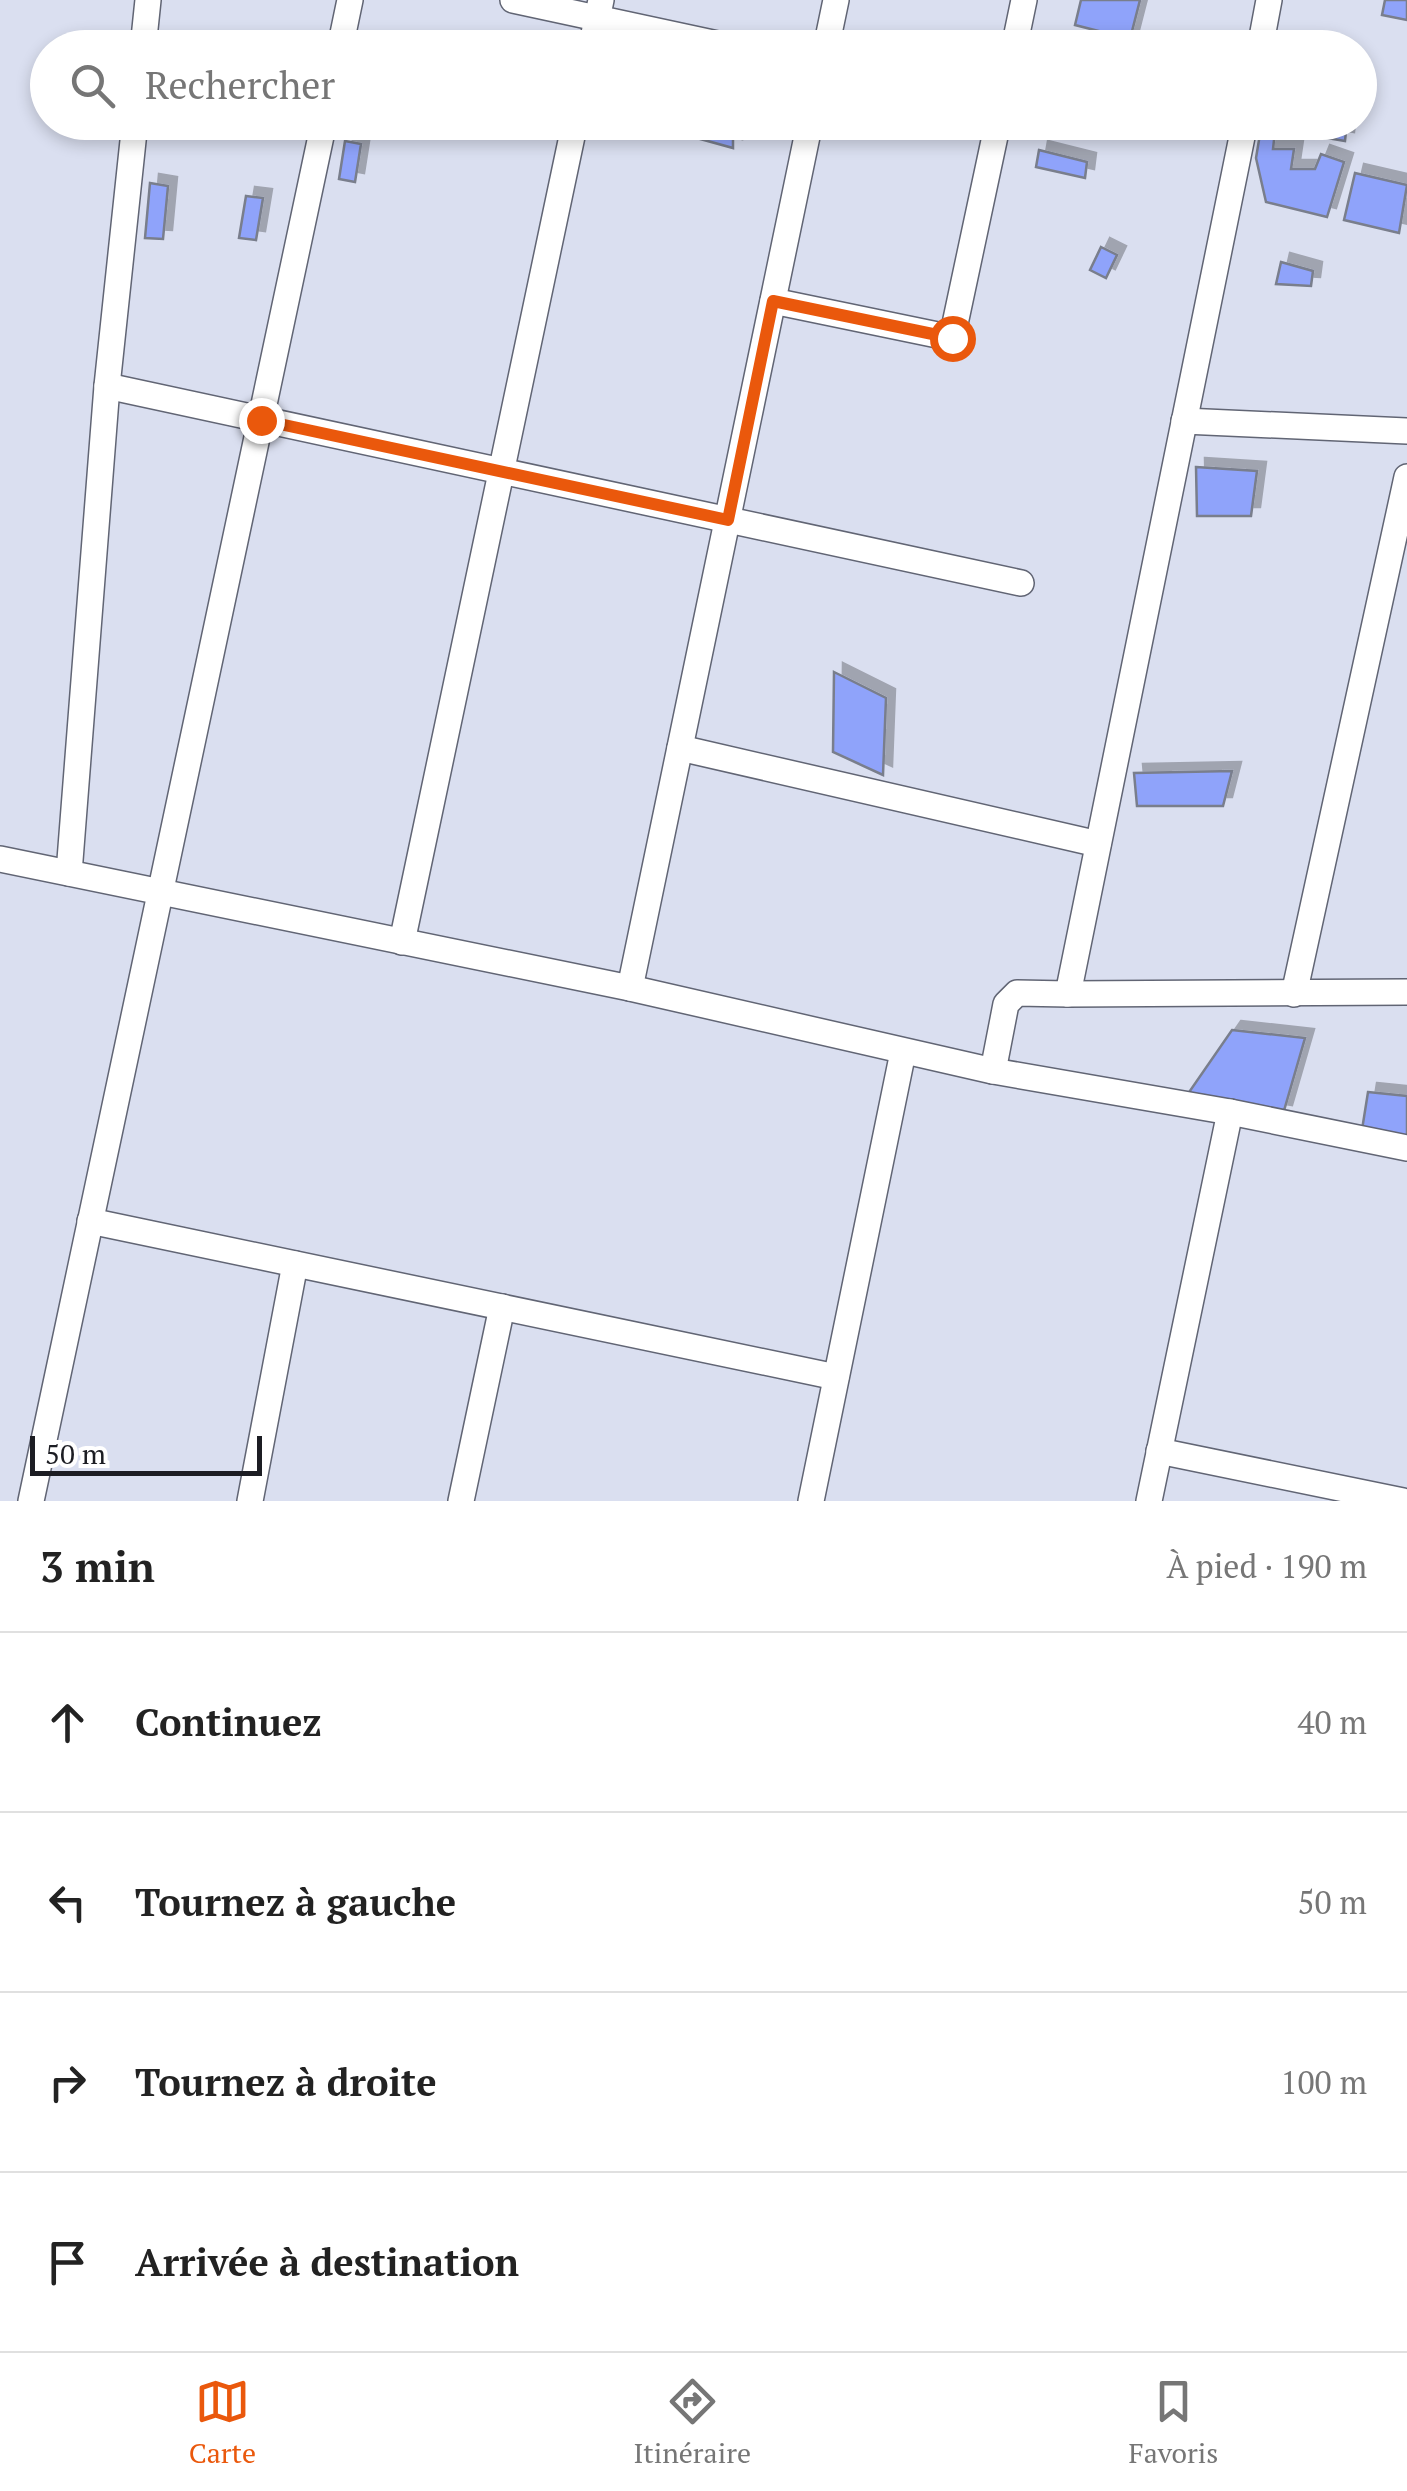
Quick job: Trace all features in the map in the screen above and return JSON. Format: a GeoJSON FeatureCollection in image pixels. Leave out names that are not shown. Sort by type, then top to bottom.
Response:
{"type":"FeatureCollection","features":[{"type":"Feature","properties":{"kind":"street"},"geometry":{"type":"LineString","coordinates":[[145,30],[148,0]]}},
{"type":"Feature","properties":{"kind":"street"},"geometry":{"type":"LineString","coordinates":[[344,30],[350,0]]}},
{"type":"Feature","properties":{"kind":"street"},"geometry":{"type":"LineString","coordinates":[[513,0],[599,9],[673,30]]}},
{"type":"Feature","properties":{"kind":"street"},"geometry":{"type":"LineString","coordinates":[[830,30],[836,0]]}},
{"type":"Feature","properties":{"kind":"street"},"geometry":{"type":"LineString","coordinates":[[1018,30],[1024,0]]}},
{"type":"Feature","properties":{"kind":"street"},"geometry":{"type":"LineString","coordinates":[[1263,30],[1269,0]]}},
{"type":"Feature","properties":{"kind":"street"},"geometry":{"type":"LineString","coordinates":[[69,873],[106,386],[133,140]]}},
{"type":"Feature","properties":{"kind":"street"},"geometry":{"type":"LineString","coordinates":[[31,1501],[320,140]]}},
{"type":"Feature","properties":{"kind":"street"},"geometry":{"type":"LineString","coordinates":[[402,942],[571,140]]}},
{"type":"Feature","properties":{"kind":"street"},"geometry":{"type":"LineString","coordinates":[[630,988],[806,140]]}},
{"type":"Feature","properties":{"kind":"street"},"geometry":{"type":"LineString","coordinates":[[773,301],[952,338],[994,140]]}},
{"type":"Feature","properties":{"kind":"street"},"geometry":{"type":"LineString","coordinates":[[1068,994],[1240,140]]}},
{"type":"Feature","properties":{"kind":"street"},"geometry":{"type":"LineString","coordinates":[[106,386],[1021,583]]}},
{"type":"Feature","properties":{"kind":"street"},"geometry":{"type":"LineString","coordinates":[[1184,421],[1407,430]]}},
{"type":"Feature","properties":{"kind":"street"},"geometry":{"type":"LineString","coordinates":[[1294,994],[1407,477]]}},
{"type":"Feature","properties":{"kind":"street"},"geometry":{"type":"LineString","coordinates":[[680,748],[1098,844]]}},
{"type":"Feature","properties":{"kind":"street"},"geometry":{"type":"LineString","coordinates":[[0,859],[630,988],[993,1071],[1230,1112],[1407,1148]]}},
{"type":"Feature","properties":{"kind":"street"},"geometry":{"type":"LineString","coordinates":[[993,1071],[1006,1004],[1016,994],[1407,992]]}},
{"type":"Feature","properties":{"kind":"street"},"geometry":{"type":"LineString","coordinates":[[811,1501],[902,1052]]}},
{"type":"Feature","properties":{"kind":"street"},"geometry":{"type":"LineString","coordinates":[[1149,1501],[1230,1112]]}},
{"type":"Feature","properties":{"kind":"street"},"geometry":{"type":"LineString","coordinates":[[90,1221],[836,1377]]}},
{"type":"Feature","properties":{"kind":"street"},"geometry":{"type":"LineString","coordinates":[[250,1501],[295,1264]]}},
{"type":"Feature","properties":{"kind":"street"},"geometry":{"type":"LineString","coordinates":[[461,1501],[502,1307]]}},
{"type":"Feature","properties":{"kind":"street"},"geometry":{"type":"LineString","coordinates":[[1159,1451],[1403,1501]]}},
{"type":"Feature","properties":{"kind":"building"},"geometry":{"type":"Polygon","coordinates":[[[1081,0],[1140,0],[1132,30],[1095,30],[1075,25],[1081,0]]]}},
{"type":"Feature","properties":{"kind":"building"},"geometry":{"type":"Polygon","coordinates":[[[1385,0],[1407,0],[1407,20],[1382,15],[1385,0]]]}},
{"type":"Feature","properties":{"kind":"building"},"geometry":{"type":"Polygon","coordinates":[[[704,140],[733,140],[733,148],[704,140]]]}},
{"type":"Feature","properties":{"kind":"building"},"geometry":{"type":"Polygon","coordinates":[[[1259,140],[1274,140],[1273,149],[1294,149],[1291,169],[1315,169],[1321,154],[1344,162],[1327,217],[1266,202],[1256,158],[1259,140]]]}},
{"type":"Feature","properties":{"kind":"building"},"geometry":{"type":"Polygon","coordinates":[[[345,141],[361,144],[355,182],[339,179],[345,141]]]}},
{"type":"Feature","properties":{"kind":"building"},"geometry":{"type":"Polygon","coordinates":[[[1039,150],[1087,162],[1085,178],[1036,167],[1039,150]]]}},
{"type":"Feature","properties":{"kind":"building"},"geometry":{"type":"Polygon","coordinates":[[[1355,173],[1407,185],[1399,233],[1344,220],[1355,173]]]}},
{"type":"Feature","properties":{"kind":"building"},"geometry":{"type":"Polygon","coordinates":[[[150,183],[168,186],[163,239],[145,238],[150,183]]]}},
{"type":"Feature","properties":{"kind":"building"},"geometry":{"type":"Polygon","coordinates":[[[246,196],[263,198],[256,240],[239,238],[246,196]]]}},
{"type":"Feature","properties":{"kind":"building"},"geometry":{"type":"Polygon","coordinates":[[[1101,247],[1117,255],[1106,278],[1090,270],[1101,247]]]}},
{"type":"Feature","properties":{"kind":"building"},"geometry":{"type":"Polygon","coordinates":[[[1281,262],[1313,271],[1311,286],[1276,284],[1281,262]]]}},
{"type":"Feature","properties":{"kind":"building"},"geometry":{"type":"Polygon","coordinates":[[[1196,467],[1257,471],[1251,516],[1197,516],[1196,467]]]}},
{"type":"Feature","properties":{"kind":"building"},"geometry":{"type":"Polygon","coordinates":[[[834,672],[886,698],[883,775],[833,752],[834,672]]]}},
{"type":"Feature","properties":{"kind":"building"},"geometry":{"type":"Polygon","coordinates":[[[1232,771],[1223,806],[1137,806],[1134,773],[1232,771]]]}},
{"type":"Feature","properties":{"kind":"building"},"geometry":{"type":"Polygon","coordinates":[[[1232,1030],[1305,1038],[1283,1114],[1185,1098],[1232,1030]]]}},
{"type":"Feature","properties":{"kind":"building"},"geometry":{"type":"Polygon","coordinates":[[[1368,1092],[1407,1096],[1407,1139],[1361,1136],[1368,1092]]]}},
{"type":"Feature","properties":{"kind":"route"},"geometry":{"type":"LineString","coordinates":[[261,420],[728,520],[773,301],[952,338]]}}]}
